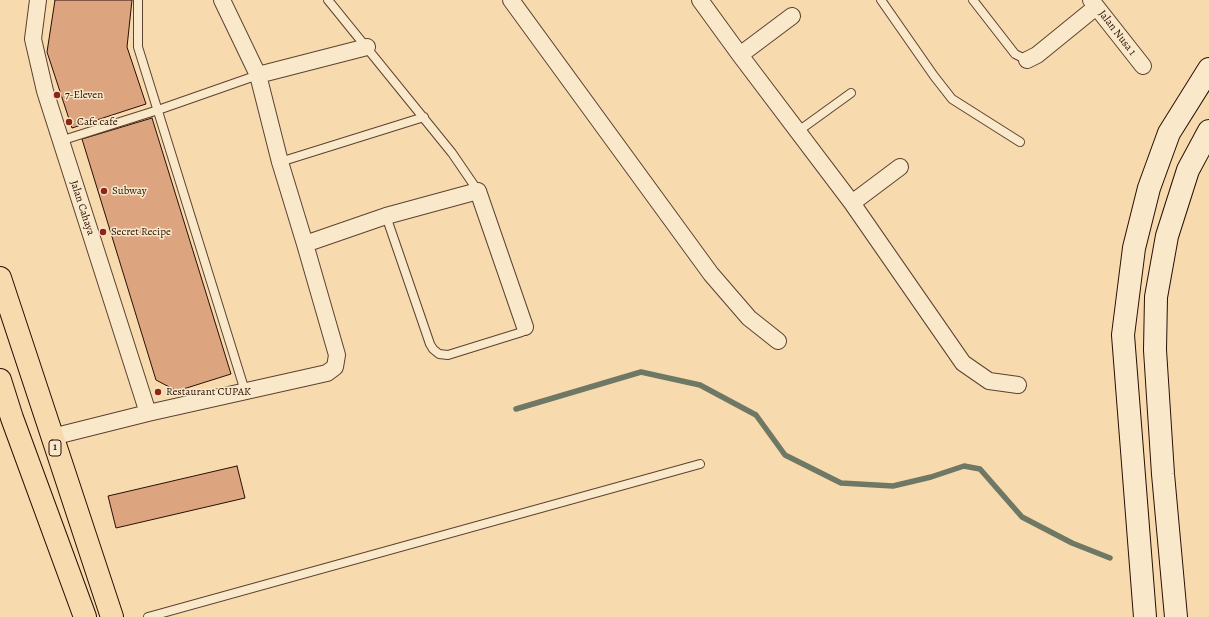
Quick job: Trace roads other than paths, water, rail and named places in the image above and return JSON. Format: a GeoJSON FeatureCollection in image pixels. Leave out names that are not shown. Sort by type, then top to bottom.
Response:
{"type":"FeatureCollection","features":[{"type":"Feature","properties":{"kind":"main road"},"geometry":{"type":"LineString","coordinates":[[1145,617],[1122,335],[1134,248],[1149,188],[1169,133],[1209,70]]}},
{"type":"Feature","properties":{"kind":"main road"},"geometry":{"type":"LineString","coordinates":[[1176,617],[1163,474],[1155,350],[1156,297],[1167,236],[1188,170],[1209,131]]}},
{"type":"Feature","properties":{"kind":"main road","name":"1"},"geometry":{"type":"LineString","coordinates":[[0,278],[112,617]]}},
{"type":"Feature","properties":{"kind":"main road"},"geometry":{"type":"LineString","coordinates":[[0,380],[12,418],[85,617]]}},
{"type":"Feature","properties":{"kind":"street","name":"Jalan Cahaya"},"geometry":{"type":"LineString","coordinates":[[38,0],[33,39],[45,91],[148,413]]}},
{"type":"Feature","properties":{"kind":"street"},"geometry":{"type":"LineString","coordinates":[[52,437],[148,413],[326,373],[335,367],[337,355],[280,162],[258,76],[222,0]]}},
{"type":"Feature","properties":{"kind":"street"},"geometry":{"type":"LineString","coordinates":[[510,0],[711,274],[749,318],[778,341]]}},
{"type":"Feature","properties":{"kind":"street"},"geometry":{"type":"LineString","coordinates":[[700,0],[797,132],[852,203],[964,363],[989,381],[1018,385]]}},
{"type":"Feature","properties":{"kind":"street"},"geometry":{"type":"LineString","coordinates":[[1027,60],[1037,55],[1094,4]]}},
{"type":"Feature","properties":{"kind":"street","name":"Jalan Nusa 1"},"geometry":{"type":"LineString","coordinates":[[1094,4],[1143,66]]}},
{"type":"Feature","properties":{"kind":"street"},"geometry":{"type":"LineString","coordinates":[[740,55],[792,16]]}},
{"type":"Feature","properties":{"kind":"street"},"geometry":{"type":"LineString","coordinates":[[258,76],[367,47]]}},
{"type":"Feature","properties":{"kind":"street"},"geometry":{"type":"LineString","coordinates":[[852,203],[900,167]]}},
{"type":"Feature","properties":{"kind":"street"},"geometry":{"type":"LineString","coordinates":[[305,244],[386,216],[478,191],[525,327]]}},
{"type":"Feature","properties":{"kind":"lane"},"geometry":{"type":"LineString","coordinates":[[138,0],[138,47],[246,391]]}},
{"type":"Feature","properties":{"kind":"lane"},"geometry":{"type":"LineString","coordinates":[[328,0],[424,117],[452,153],[478,191]]}},
{"type":"Feature","properties":{"kind":"lane"},"geometry":{"type":"LineString","coordinates":[[881,0],[934,76],[952,99],[1020,142]]}},
{"type":"Feature","properties":{"kind":"lane"},"geometry":{"type":"LineString","coordinates":[[973,0],[1015,54],[1027,60]]}},
{"type":"Feature","properties":{"kind":"lane"},"geometry":{"type":"LineString","coordinates":[[60,141],[258,76]]}},
{"type":"Feature","properties":{"kind":"lane"},"geometry":{"type":"LineString","coordinates":[[797,132],[850,93]]}},
{"type":"Feature","properties":{"kind":"lane"},"geometry":{"type":"LineString","coordinates":[[280,162],[424,117]]}},
{"type":"Feature","properties":{"kind":"lane"},"geometry":{"type":"LineString","coordinates":[[386,216],[430,344],[439,354],[448,355],[522,332],[525,327]]}},
{"type":"Feature","properties":{"kind":"lane"},"geometry":{"type":"LineString","coordinates":[[148,617],[700,464]]}},
{"type":"Feature","properties":{"kind":"waterway"},"geometry":{"type":"LineString","coordinates":[[516,409],[641,372],[700,385],[756,415],[785,455],[841,483],[893,486],[931,477],[964,466],[980,469],[1022,517],[1072,543],[1110,558]]}},
{"type":"Feature","properties":{"kind":"place","name":"7-Eleven"},"geometry":{"type":"Point","coordinates":[57,95]}},
{"type":"Feature","properties":{"kind":"place","name":"Cafe cafe"},"geometry":{"type":"Point","coordinates":[69,122]}},
{"type":"Feature","properties":{"kind":"place","name":"Subway"},"geometry":{"type":"Point","coordinates":[104,191]}},
{"type":"Feature","properties":{"kind":"place","name":"Secret Recipe"},"geometry":{"type":"Point","coordinates":[103,232]}},
{"type":"Feature","properties":{"kind":"place","name":"Restaurant CUPAK"},"geometry":{"type":"Point","coordinates":[158,392]}}]}
